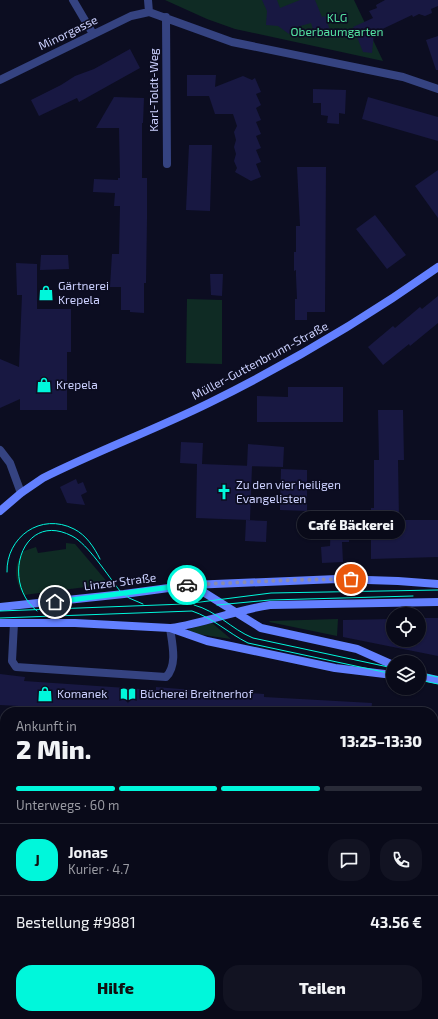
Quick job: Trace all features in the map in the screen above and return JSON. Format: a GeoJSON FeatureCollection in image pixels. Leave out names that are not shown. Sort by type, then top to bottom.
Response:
{"type":"FeatureCollection","features":[{"type":"Feature","properties":{"kind":"main road","name":"Müller-Guttenbrunn-Straße"},"geometry":{"type":"LineString","coordinates":[[20,493],[58,471],[207,404],[264,375],[348,326],[438,267]]}},
{"type":"Feature","properties":{"kind":"main road"},"geometry":{"type":"LineString","coordinates":[[0,511],[20,493]]}},
{"type":"Feature","properties":{"kind":"main road","name":"Linzer Straße"},"geometry":{"type":"LineString","coordinates":[[0,607],[116,595],[191,585],[337,579],[438,584]]}},
{"type":"Feature","properties":{"kind":"main road"},"geometry":{"type":"LineString","coordinates":[[191,585],[261,628],[357,649],[386,662]]}},
{"type":"Feature","properties":{"kind":"main road"},"geometry":{"type":"LineString","coordinates":[[0,623],[75,623],[170,628],[201,623],[254,608],[276,605],[438,602]]}},
{"type":"Feature","properties":{"kind":"main road"},"geometry":{"type":"LineString","coordinates":[[170,628],[196,638],[220,644],[335,668],[386,674]]}},
{"type":"Feature","properties":{"kind":"main road"},"geometry":{"type":"LineString","coordinates":[[426,677],[438,680]]}},
{"type":"Feature","properties":{"kind":"street"},"geometry":{"type":"LineString","coordinates":[[73,0],[93,34]]}},
{"type":"Feature","properties":{"kind":"street"},"geometry":{"type":"LineString","coordinates":[[148,0],[149,12],[232,42],[403,77],[438,89]]}},
{"type":"Feature","properties":{"kind":"street","name":"Minorgasse"},"geometry":{"type":"LineString","coordinates":[[0,80],[131,16],[149,12]]}},
{"type":"Feature","properties":{"kind":"street","name":"Karl-Toldt-Weg"},"geometry":{"type":"LineString","coordinates":[[166,17],[167,164]]}},
{"type":"Feature","properties":{"kind":"street"},"geometry":{"type":"LineString","coordinates":[[0,450],[10,463],[20,493]]}},
{"type":"Feature","properties":{"kind":"street"},"geometry":{"type":"LineString","coordinates":[[14,623],[12,662],[16,667],[166,677],[171,672],[173,652],[170,628]]}},
{"type":"Feature","properties":{"kind":"green space","name":"KLG Oberbaumgarten"},"geometry":{"type":"Polygon","coordinates":[[[165,0],[354,0],[383,61],[235,29],[207,19],[165,0]]]}},
{"type":"Feature","properties":{"kind":"green space"},"geometry":{"type":"Polygon","coordinates":[[[187,299],[222,300],[222,364],[186,363],[187,299]]]}},
{"type":"Feature","properties":{"kind":"green space"},"geometry":{"type":"Polygon","coordinates":[[[66,543],[75,544],[109,584],[24,595],[18,584],[16,573],[20,556],[24,551],[36,547],[38,553],[66,549],[66,543]]]}},
{"type":"Feature","properties":{"kind":"green space"},"geometry":{"type":"Polygon","coordinates":[[[338,619],[337,636],[269,622],[270,621],[338,619]]]}},
{"type":"Feature","properties":{"kind":"green space"},"geometry":{"type":"Polygon","coordinates":[[[212,623],[231,639],[190,633],[189,629],[212,623]]]}},
{"type":"Feature","properties":{"kind":"building"},"geometry":{"type":"Polygon","coordinates":[[[262,0],[277,0],[280,8],[300,0],[315,0],[322,17],[325,16],[330,30],[315,35],[311,23],[293,28],[289,34],[278,26],[266,25],[267,11],[262,0]]]}},
{"type":"Feature","properties":{"kind":"building"},"geometry":{"type":"Polygon","coordinates":[[[385,0],[438,0],[438,6],[431,9],[432,13],[425,16],[419,14],[413,17],[412,15],[374,33],[372,53],[363,52],[353,27],[373,18],[369,11],[377,8],[376,5],[385,0]]]}},
{"type":"Feature","properties":{"kind":"building"},"geometry":{"type":"Polygon","coordinates":[[[438,36],[438,70],[436,70],[426,40],[438,36]]]}},
{"type":"Feature","properties":{"kind":"building"},"geometry":{"type":"Polygon","coordinates":[[[130,49],[140,68],[79,102],[77,98],[39,116],[31,100],[75,76],[94,69],[130,49]]]}},
{"type":"Feature","properties":{"kind":"building"},"geometry":{"type":"Polygon","coordinates":[[[187,75],[216,75],[215,87],[243,76],[252,80],[255,78],[261,92],[256,94],[261,105],[256,108],[261,120],[256,122],[261,134],[256,136],[261,148],[256,150],[261,162],[256,164],[261,177],[251,181],[235,172],[237,168],[234,161],[236,154],[234,147],[236,140],[234,132],[237,126],[233,114],[215,114],[209,96],[187,96],[187,75]]]}},
{"type":"Feature","properties":{"kind":"building"},"geometry":{"type":"Polygon","coordinates":[[[313,89],[346,90],[345,114],[339,113],[339,124],[327,123],[328,116],[321,115],[321,103],[313,103],[313,89]]]}},
{"type":"Feature","properties":{"kind":"building"},"geometry":{"type":"Polygon","coordinates":[[[114,97],[144,98],[142,123],[142,178],[147,178],[147,219],[144,313],[121,310],[121,287],[110,287],[112,254],[119,254],[120,206],[114,206],[115,193],[93,192],[94,179],[118,180],[118,178],[120,178],[119,128],[96,128],[114,97]]]}},
{"type":"Feature","properties":{"kind":"building"},"geometry":{"type":"Polygon","coordinates":[[[368,97],[438,117],[438,141],[362,119],[368,97]]]}},
{"type":"Feature","properties":{"kind":"building"},"geometry":{"type":"Polygon","coordinates":[[[189,145],[212,145],[210,211],[186,210],[189,145]]]}},
{"type":"Feature","properties":{"kind":"building"},"geometry":{"type":"Polygon","coordinates":[[[297,167],[326,167],[325,312],[307,312],[307,320],[295,320],[295,299],[297,299],[296,270],[294,271],[294,252],[296,252],[296,226],[300,226],[297,167]]]}},
{"type":"Feature","properties":{"kind":"building"},"geometry":{"type":"Polygon","coordinates":[[[438,170],[438,218],[415,186],[438,170]]]}},
{"type":"Feature","properties":{"kind":"building"},"geometry":{"type":"Polygon","coordinates":[[[375,215],[406,255],[387,269],[356,229],[375,215]]]}},
{"type":"Feature","properties":{"kind":"building"},"geometry":{"type":"Polygon","coordinates":[[[41,255],[68,255],[69,269],[40,270],[41,255]]]}},
{"type":"Feature","properties":{"kind":"building"},"geometry":{"type":"Polygon","coordinates":[[[16,263],[37,264],[37,309],[71,309],[71,352],[67,352],[67,410],[20,410],[20,399],[0,408],[0,359],[19,367],[22,295],[17,295],[16,263]]]}},
{"type":"Feature","properties":{"kind":"building"},"geometry":{"type":"Polygon","coordinates":[[[210,274],[223,274],[222,296],[211,295],[210,274]]]}},
{"type":"Feature","properties":{"kind":"building"},"geometry":{"type":"Polygon","coordinates":[[[438,296],[438,323],[410,346],[409,344],[383,365],[368,347],[393,326],[395,328],[420,307],[422,309],[438,296]]]}},
{"type":"Feature","properties":{"kind":"building"},"geometry":{"type":"Polygon","coordinates":[[[288,387],[343,387],[343,422],[257,422],[257,396],[288,397],[288,387]]]}},
{"type":"Feature","properties":{"kind":"building"},"geometry":{"type":"Polygon","coordinates":[[[378,410],[403,410],[404,460],[398,460],[399,520],[438,520],[438,557],[371,559],[371,508],[374,508],[374,460],[379,460],[378,410]]]}},
{"type":"Feature","properties":{"kind":"building","name":"Zu den vier heiligen Evangelisten"},"geometry":{"type":"Polygon","coordinates":[[[181,442],[203,443],[202,464],[252,466],[250,520],[196,518],[197,464],[180,463],[181,442]]]}},
{"type":"Feature","properties":{"kind":"building"},"geometry":{"type":"Polygon","coordinates":[[[248,444],[284,447],[283,467],[247,466],[248,444]]]}},
{"type":"Feature","properties":{"kind":"building"},"geometry":{"type":"Polygon","coordinates":[[[281,469],[307,470],[307,511],[280,510],[281,469]]]}},
{"type":"Feature","properties":{"kind":"building"},"geometry":{"type":"Polygon","coordinates":[[[76,479],[78,484],[83,482],[87,492],[81,495],[85,505],[67,503],[60,487],[76,479]]]}},
{"type":"Feature","properties":{"kind":"building"},"geometry":{"type":"Polygon","coordinates":[[[339,511],[350,511],[349,542],[342,542],[343,562],[322,563],[321,547],[330,546],[331,524],[333,520],[338,520],[339,511]]]}},
{"type":"Feature","properties":{"kind":"building"},"geometry":{"type":"Polygon","coordinates":[[[246,520],[267,521],[266,542],[245,541],[246,520]]]}},
{"type":"Feature","properties":{"kind":"building"},"geometry":{"type":"Polygon","coordinates":[[[426,618],[438,618],[438,656],[393,647],[426,647],[426,618]]]}},
{"type":"Feature","properties":{"kind":"building"},"geometry":{"type":"Polygon","coordinates":[[[386,619],[386,646],[343,637],[343,620],[386,619]]]}},
{"type":"Feature","properties":{"kind":"building"},"geometry":{"type":"Polygon","coordinates":[[[0,674],[25,677],[24,681],[156,690],[156,687],[228,693],[228,691],[264,694],[264,697],[372,703],[372,707],[38,707],[0,705],[0,674]]]}},
{"type":"Feature","properties":{"kind":"tram line"},"geometry":{"type":"LineString","coordinates":[[7,572],[8,559],[12,548],[19,539],[28,531],[38,526],[49,524],[62,525],[74,529],[89,542],[100,559]]}},
{"type":"Feature","properties":{"kind":"tram line"},"geometry":{"type":"LineString","coordinates":[[37,611],[26,598],[20,583],[19,568],[22,553],[29,541],[40,533],[55,531],[72,536],[78,540],[98,561],[120,591],[129,598],[143,604]]}},
{"type":"Feature","properties":{"kind":"tram line"},"geometry":{"type":"LineString","coordinates":[[0,611],[185,604],[271,593],[438,590]]}},
{"type":"Feature","properties":{"kind":"tram line"},"geometry":{"type":"LineString","coordinates":[[217,605],[270,600],[413,596]]}},
{"type":"Feature","properties":{"kind":"tram line"},"geometry":{"type":"LineString","coordinates":[[194,605],[210,611],[238,630],[253,638],[386,666]]}},
{"type":"Feature","properties":{"kind":"tram line"},"geometry":{"type":"LineString","coordinates":[[0,618],[192,611],[200,614],[248,643],[386,673]]}},
{"type":"Feature","properties":{"kind":"tram line"},"geometry":{"type":"LineString","coordinates":[[426,674],[438,677]]}},
{"type":"Feature","properties":{"kind":"tram line"},"geometry":{"type":"LineString","coordinates":[[426,681],[438,684]]}},
{"type":"Feature","properties":{"kind":"way so far"},"geometry":{"type":"LineString","coordinates":[[187,585],[351,579]]}},
{"type":"Feature","properties":{"kind":"place","name":"Gärtnerei Krepela"},"geometry":{"type":"Point","coordinates":[46,293]}},
{"type":"Feature","properties":{"kind":"place","name":"Krepela"},"geometry":{"type":"Point","coordinates":[44,385]}},
{"type":"Feature","properties":{"kind":"place","name":"Zu den vier heiligen Evangelisten"},"geometry":{"type":"Point","coordinates":[224,492]}},
{"type":"Feature","properties":{"kind":"place","name":"Café Bäckerei"},"geometry":{"type":"Point","coordinates":[351,579]}},
{"type":"Feature","properties":{"kind":"place","name":"Komanek"},"geometry":{"type":"Point","coordinates":[45,694]}},
{"type":"Feature","properties":{"kind":"place","name":"Bücherei Breitnerhof"},"geometry":{"type":"Point","coordinates":[128,694]}},
{"type":"Feature","properties":{"kind":"route"},"geometry":{"type":"LineString","coordinates":[[55,602],[187,585]]}}]}
